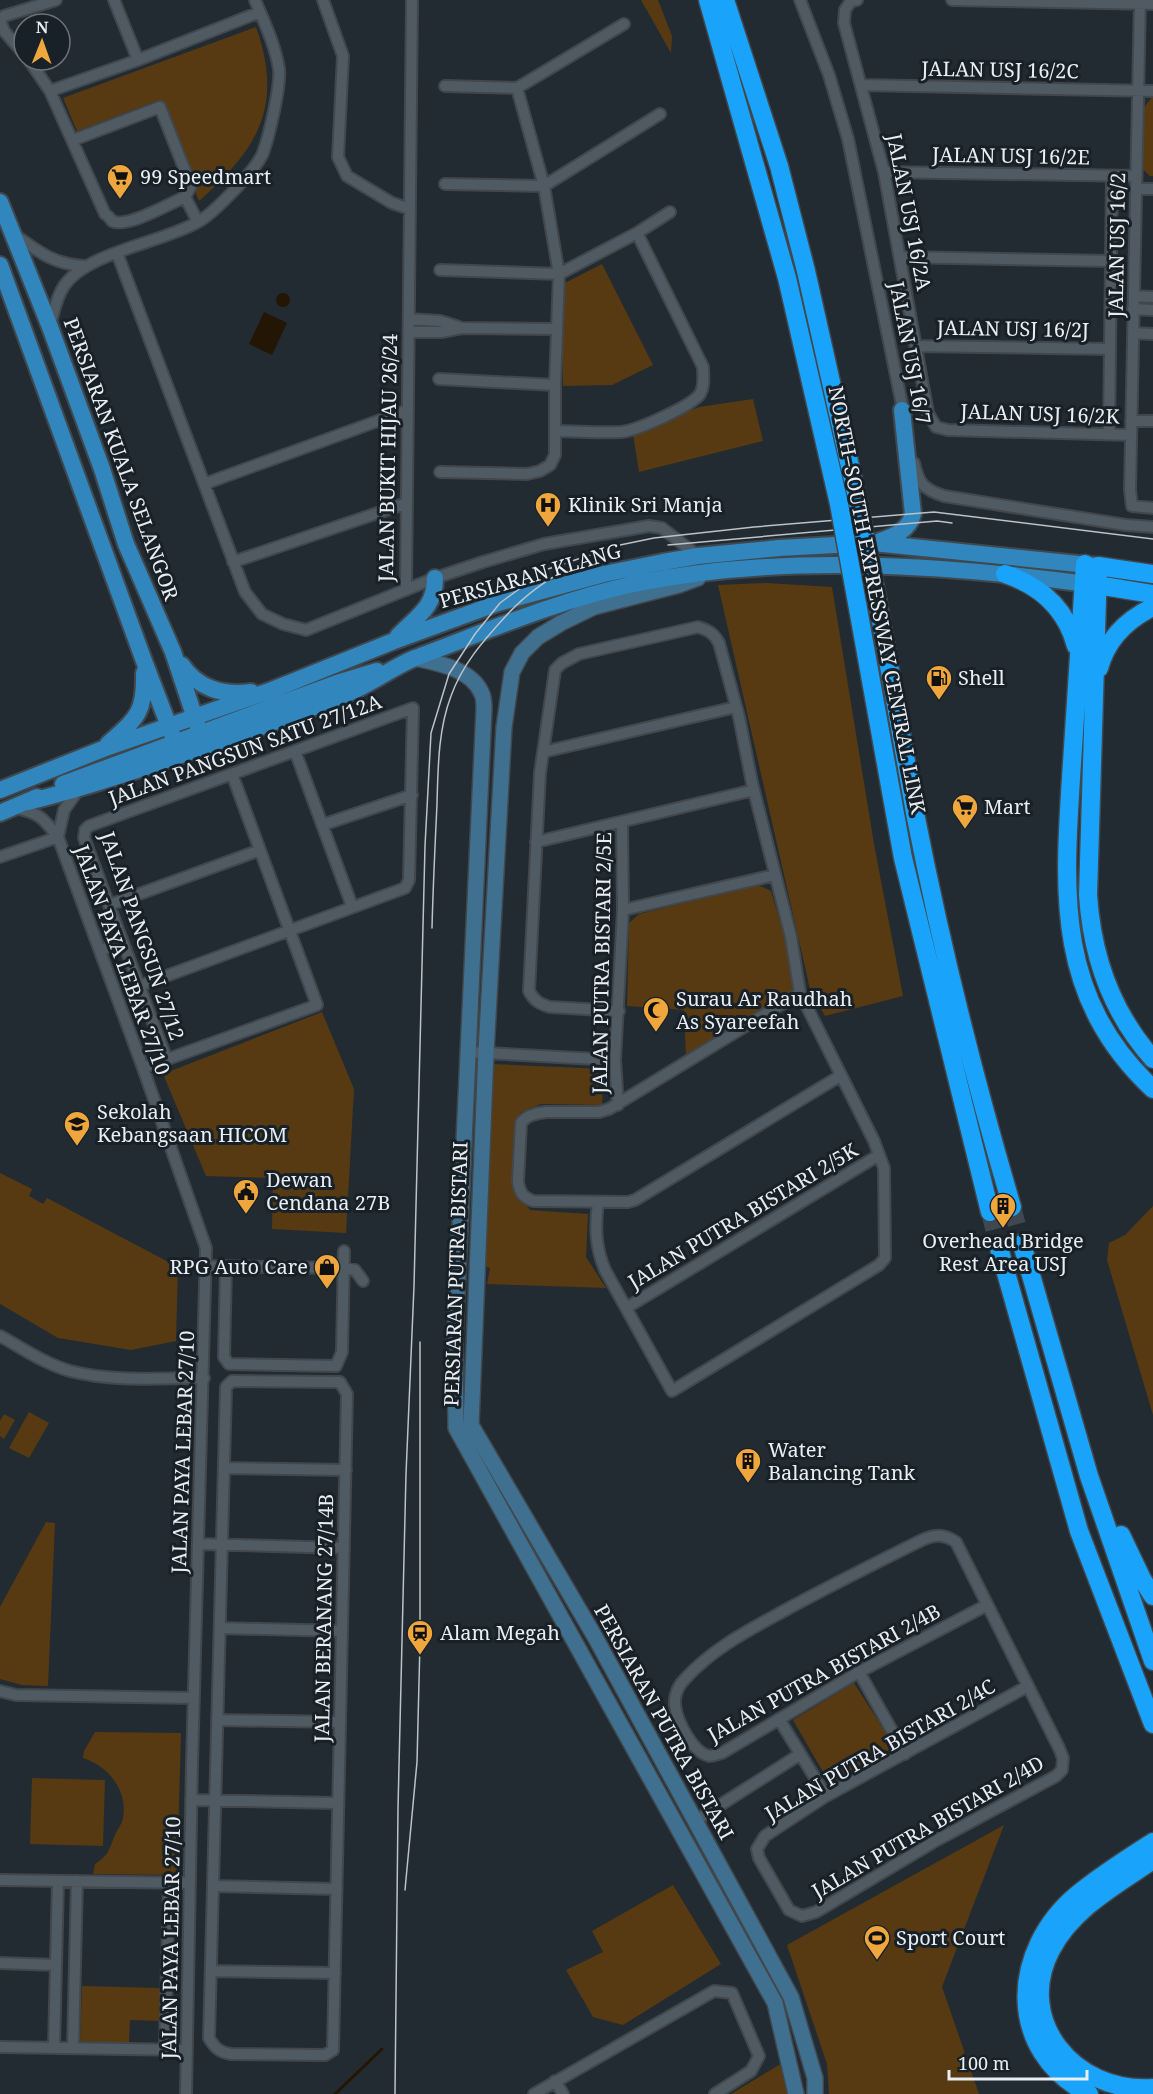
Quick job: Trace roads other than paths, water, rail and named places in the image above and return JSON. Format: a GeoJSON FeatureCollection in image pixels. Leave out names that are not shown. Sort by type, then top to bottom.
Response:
{"type":"FeatureCollection","features":[{"type":"Feature","properties":{"kind":"highway","name":"NORTH–SOUTH EXPRESSWAY CENTRAL LINK"},"geometry":{"type":"LineString","coordinates":[[708,0],[788,278],[839,504],[903,858],[990,1212]]}},
{"type":"Feature","properties":{"kind":"highway","name":"NORTH–SOUTH EXPRESSWAY CENTRAL LINK"},"geometry":{"type":"LineString","coordinates":[[725,0],[766,121],[806,271],[858,502],[915,813],[945,950],[994,1146],[1012,1207]]}},
{"type":"Feature","properties":{"kind":"highway"},"geometry":{"type":"LineString","coordinates":[[1153,574],[1092,565],[1078,671],[1067,849],[1067,905],[1072,945],[1083,985],[1099,1021],[1153,1089]]}},
{"type":"Feature","properties":{"kind":"highway"},"geometry":{"type":"LineString","coordinates":[[1005,574],[1023,580],[1054,602],[1065,617],[1075,643],[1078,671]]}},
{"type":"Feature","properties":{"kind":"highway"},"geometry":{"type":"LineString","coordinates":[[1090,584],[1153,594]]}},
{"type":"Feature","properties":{"kind":"highway"},"geometry":{"type":"LineString","coordinates":[[1090,584],[1094,686],[1089,843],[1090,920],[1095,950],[1104,978],[1124,1021],[1153,1059]]}},
{"type":"Feature","properties":{"kind":"highway"},"geometry":{"type":"LineString","coordinates":[[1094,686],[1103,655],[1112,639],[1124,625],[1153,607]]}},
{"type":"Feature","properties":{"kind":"highway"},"geometry":{"type":"LineString","coordinates":[[1022,1244],[1089,1476],[1153,1661]]}},
{"type":"Feature","properties":{"kind":"highway"},"geometry":{"type":"LineString","coordinates":[[999,1248],[1079,1531],[1153,1724]]}},
{"type":"Feature","properties":{"kind":"highway"},"geometry":{"type":"LineString","coordinates":[[1089,1476],[1107,1501],[1126,1548],[1153,1596]]}},
{"type":"Feature","properties":{"kind":"highway"},"geometry":{"type":"LineString","coordinates":[[1089,2094],[1060,2075],[1037,2045],[1029,2024],[1026,2004],[1026,1986],[1030,1967],[1040,1940],[1050,1924],[1077,1894],[1153,1842]]}},
{"type":"Feature","properties":{"kind":"highway"},"geometry":{"type":"LineString","coordinates":[[1153,1860],[1102,1895],[1070,1923],[1051,1950],[1044,1965],[1040,1993],[1040,2013],[1044,2028],[1051,2043],[1071,2066],[1086,2077],[1103,2085],[1124,2089],[1153,2088]]}},
{"type":"Feature","properties":{"kind":"main road","name":"PERSIARAN KUALA SELANGOR"},"geometry":{"type":"LineString","coordinates":[[0,202],[50,327],[102,469],[126,544],[173,652],[197,725]]}},
{"type":"Feature","properties":{"kind":"main road"},"geometry":{"type":"LineString","coordinates":[[0,265],[172,734]]}},
{"type":"Feature","properties":{"kind":"main road"},"geometry":{"type":"LineString","coordinates":[[873,543],[897,535],[907,526],[913,514],[902,410]]}},
{"type":"Feature","properties":{"kind":"main road","name":"PERSIARAN KLANG"},"geometry":{"type":"LineString","coordinates":[[14,808],[272,690],[394,641],[498,603],[604,574],[698,556],[779,548],[873,543],[1092,565]]}},
{"type":"Feature","properties":{"kind":"main road","name":"PERSIARAN KLANG"},"geometry":{"type":"LineString","coordinates":[[14,808],[118,778],[311,709],[384,676],[408,661],[543,610],[644,582],[790,566],[927,568],[1090,584]]}},
{"type":"Feature","properties":{"kind":"main road","name":"PERSIARAN PUTRA BISTARI"},"geometry":{"type":"LineString","coordinates":[[712,573],[679,585],[594,607],[561,622],[538,637],[522,653],[512,672],[504,727],[486,1052],[471,1425],[595,1637],[791,1997],[815,2078],[815,2094]]}},
{"type":"Feature","properties":{"kind":"main road"},"geometry":{"type":"LineString","coordinates":[[394,641],[427,608],[434,594],[435,578]]}},
{"type":"Feature","properties":{"kind":"main road"},"geometry":{"type":"LineString","coordinates":[[173,652],[189,676],[206,687],[240,694],[272,690]]}},
{"type":"Feature","properties":{"kind":"main road"},"geometry":{"type":"LineString","coordinates":[[197,725],[408,661]]}},
{"type":"Feature","properties":{"kind":"main road","name":"PERSIARAN PUTRA BISTARI"},"geometry":{"type":"LineString","coordinates":[[408,661],[454,669],[466,675],[482,694],[484,709],[455,1336],[456,1428],[775,2003],[796,2094]]}},
{"type":"Feature","properties":{"kind":"main road"},"geometry":{"type":"LineString","coordinates":[[103,749],[128,727],[139,712],[144,697],[144,662]]}},
{"type":"Feature","properties":{"kind":"main road","name":"PERSIARAN KLANG"},"geometry":{"type":"LineString","coordinates":[[0,790],[103,749],[172,734]]}},
{"type":"Feature","properties":{"kind":"street"},"geometry":{"type":"LineString","coordinates":[[17,12],[56,0]]}},
{"type":"Feature","properties":{"kind":"street"},"geometry":{"type":"LineString","coordinates":[[114,0],[138,60]]}},
{"type":"Feature","properties":{"kind":"street"},"geometry":{"type":"LineString","coordinates":[[12,233],[50,259],[67,265],[84,266],[198,222],[231,195],[262,155],[275,105],[279,71],[274,47],[255,0]]}},
{"type":"Feature","properties":{"kind":"street"},"geometry":{"type":"LineString","coordinates":[[322,0],[343,56],[338,157],[347,176],[392,203],[410,209]]}},
{"type":"Feature","properties":{"kind":"street","name":"JALAN BUKIT HIJAU 26/24"},"geometry":{"type":"LineString","coordinates":[[117,254],[244,592],[262,614],[283,624],[306,630],[406,590],[412,0]]}},
{"type":"Feature","properties":{"kind":"street","name":"JALAN USJ 16/7"},"geometry":{"type":"LineString","coordinates":[[800,0],[829,75],[848,139],[902,410],[917,475],[923,487],[930,492],[944,496],[1126,525],[1153,527]]}},
{"type":"Feature","properties":{"kind":"street","name":"JALAN USJ 16/2A"},"geometry":{"type":"LineString","coordinates":[[857,0],[851,1],[845,10],[844,23],[884,172],[902,257],[915,346],[928,413],[936,427],[948,429]]}},
{"type":"Feature","properties":{"kind":"street"},"geometry":{"type":"LineString","coordinates":[[952,0],[1153,4]]}},
{"type":"Feature","properties":{"kind":"street","name":"JALAN USJ 16/2"},"geometry":{"type":"LineString","coordinates":[[1140,2],[1130,490],[1132,506],[1153,508]]}},
{"type":"Feature","properties":{"kind":"street"},"geometry":{"type":"LineString","coordinates":[[50,91],[138,60],[260,12]]}},
{"type":"Feature","properties":{"kind":"street"},"geometry":{"type":"LineString","coordinates":[[12,14],[0,20],[4,31],[12,40]]}},
{"type":"Feature","properties":{"kind":"street"},"geometry":{"type":"LineString","coordinates":[[445,86],[517,88],[624,24]]}},
{"type":"Feature","properties":{"kind":"street"},"geometry":{"type":"LineString","coordinates":[[37,72],[50,91],[105,214],[112,221],[120,223],[131,221],[185,197],[191,186],[160,107],[73,140]]}},
{"type":"Feature","properties":{"kind":"street","name":"JALAN USJ 16/2C"},"geometry":{"type":"LineString","coordinates":[[862,85],[1153,91]]}},
{"type":"Feature","properties":{"kind":"street"},"geometry":{"type":"LineString","coordinates":[[440,472],[526,474],[540,471],[550,465],[555,455],[559,274],[544,186],[517,88]]}},
{"type":"Feature","properties":{"kind":"street"},"geometry":{"type":"LineString","coordinates":[[445,184],[544,186],[660,114]]}},
{"type":"Feature","properties":{"kind":"street","name":"JALAN USJ 16/2E"},"geometry":{"type":"LineString","coordinates":[[884,172],[1136,176]]}},
{"type":"Feature","properties":{"kind":"street","name":"JALAN USJ 16/2"},"geometry":{"type":"LineString","coordinates":[[1109,434],[1112,176]]}},
{"type":"Feature","properties":{"kind":"street"},"geometry":{"type":"LineString","coordinates":[[1136,189],[1153,189]]}},
{"type":"Feature","properties":{"kind":"street"},"geometry":{"type":"LineString","coordinates":[[185,197],[198,222]]}},
{"type":"Feature","properties":{"kind":"street"},"geometry":{"type":"LineString","coordinates":[[440,270],[559,274],[637,233],[670,212]]}},
{"type":"Feature","properties":{"kind":"street"},"geometry":{"type":"LineString","coordinates":[[555,431],[622,432],[638,429],[694,401],[701,393],[704,381],[703,367],[637,233]]}},
{"type":"Feature","properties":{"kind":"street"},"geometry":{"type":"LineString","coordinates":[[902,257],[1111,261]]}},
{"type":"Feature","properties":{"kind":"street"},"geometry":{"type":"LineString","coordinates":[[50,327],[56,301],[63,287],[84,266]]}},
{"type":"Feature","properties":{"kind":"street"},"geometry":{"type":"LineString","coordinates":[[1134,296],[1153,297]]}},
{"type":"Feature","properties":{"kind":"street"},"geometry":{"type":"LineString","coordinates":[[1133,309],[1153,310]]}},
{"type":"Feature","properties":{"kind":"street"},"geometry":{"type":"LineString","coordinates":[[409,319],[440,321],[462,328]]}},
{"type":"Feature","properties":{"kind":"street"},"geometry":{"type":"LineString","coordinates":[[409,333],[441,332],[462,328],[557,329]]}},
{"type":"Feature","properties":{"kind":"street"},"geometry":{"type":"LineString","coordinates":[[1133,333],[1153,334]]}},
{"type":"Feature","properties":{"kind":"street","name":"JALAN USJ 16/2J"},"geometry":{"type":"LineString","coordinates":[[915,346],[1110,349]]}},
{"type":"Feature","properties":{"kind":"street"},"geometry":{"type":"LineString","coordinates":[[439,379],[555,385]]}},
{"type":"Feature","properties":{"kind":"street"},"geometry":{"type":"LineString","coordinates":[[204,484],[408,410]]}},
{"type":"Feature","properties":{"kind":"street"},"geometry":{"type":"LineString","coordinates":[[1131,421],[1153,422]]}},
{"type":"Feature","properties":{"kind":"street","name":"JALAN USJ 16/2K"},"geometry":{"type":"LineString","coordinates":[[948,429],[1131,435]]}},
{"type":"Feature","properties":{"kind":"street"},"geometry":{"type":"LineString","coordinates":[[233,562],[407,503]]}},
{"type":"Feature","properties":{"kind":"street"},"geometry":{"type":"LineString","coordinates":[[406,590],[435,578],[544,544],[649,526],[662,528],[698,556]]}},
{"type":"Feature","properties":{"kind":"street"},"geometry":{"type":"LineString","coordinates":[[598,1202],[595,1223],[598,1254],[672,1391],[879,1265],[885,1258],[884,1168],[800,993],[791,937],[754,790],[736,706],[715,636],[708,630],[698,627],[579,654],[562,663],[555,670],[543,752],[529,991],[533,999],[550,1007],[619,1011]]}},
{"type":"Feature","properties":{"kind":"street"},"geometry":{"type":"LineString","coordinates":[[543,752],[736,706]]}},
{"type":"Feature","properties":{"kind":"street","name":"JALAN PANGSUN SATU 27/12A"},"geometry":{"type":"LineString","coordinates":[[89,826],[413,708],[412,795]]}},
{"type":"Feature","properties":{"kind":"street"},"geometry":{"type":"LineString","coordinates":[[295,751],[351,906]]}},
{"type":"Feature","properties":{"kind":"street"},"geometry":{"type":"LineString","coordinates":[[143,1068],[317,1005],[232,774]]}},
{"type":"Feature","properties":{"kind":"street","name":"JALAN PAYA LEBAR 27/10"},"geometry":{"type":"LineString","coordinates":[[58,837],[64,810],[80,789]]}},
{"type":"Feature","properties":{"kind":"street"},"geometry":{"type":"LineString","coordinates":[[536,842],[754,790]]}},
{"type":"Feature","properties":{"kind":"street"},"geometry":{"type":"LineString","coordinates":[[139,986],[405,888],[409,880],[412,795],[322,825]]}},
{"type":"Feature","properties":{"kind":"street","name":"JALAN PAYA LEBAR 27/10"},"geometry":{"type":"LineString","coordinates":[[14,808],[41,816],[58,837],[206,1248],[191,1800],[186,2094]]}},
{"type":"Feature","properties":{"kind":"street","name":"JALAN PUTRA BISTARI 2/5E"},"geometry":{"type":"LineString","coordinates":[[618,1105],[615,1060],[623,910],[622,822]]}},
{"type":"Feature","properties":{"kind":"street","name":"JALAN PANGSUN 27/12"},"geometry":{"type":"LineString","coordinates":[[89,826],[85,830],[84,838],[167,1060]]}},
{"type":"Feature","properties":{"kind":"street"},"geometry":{"type":"LineString","coordinates":[[0,857],[58,837]]}},
{"type":"Feature","properties":{"kind":"street"},"geometry":{"type":"LineString","coordinates":[[109,905],[260,850]]}},
{"type":"Feature","properties":{"kind":"street"},"geometry":{"type":"LineString","coordinates":[[623,910],[775,875]]}},
{"type":"Feature","properties":{"kind":"street"},"geometry":{"type":"LineString","coordinates":[[100,950],[123,943]]}},
{"type":"Feature","properties":{"kind":"street"},"geometry":{"type":"LineString","coordinates":[[800,993],[618,1105],[599,1112],[538,1113],[524,1119],[521,1123],[518,1182],[524,1197],[533,1201],[628,1202],[635,1200],[840,1076]]}},
{"type":"Feature","properties":{"kind":"street"},"geometry":{"type":"LineString","coordinates":[[469,1052],[615,1060]]}},
{"type":"Feature","properties":{"kind":"street","name":"JALAN PUTRA BISTARI 2/5K"},"geometry":{"type":"LineString","coordinates":[[626,1308],[879,1155]]}},
{"type":"Feature","properties":{"kind":"street"},"geometry":{"type":"LineString","coordinates":[[226,1266],[224,1357],[229,1364],[336,1366],[341,1358],[344,1251]]}},
{"type":"Feature","properties":{"kind":"street"},"geometry":{"type":"LineString","coordinates":[[207,1266],[344,1268],[354,1270],[363,1281]]}},
{"type":"Feature","properties":{"kind":"street"},"geometry":{"type":"LineString","coordinates":[[0,1336],[57,1366],[80,1373],[112,1377],[204,1378]]}},
{"type":"Feature","properties":{"kind":"street","name":"JALAN BERANANG 27/14B"},"geometry":{"type":"LineString","coordinates":[[211,1971],[209,2038],[214,2047],[221,2052],[326,2055],[332,2053],[347,1394],[340,1382],[232,1381],[226,1387],[224,1468]]}},
{"type":"Feature","properties":{"kind":"street"},"geometry":{"type":"LineString","coordinates":[[335,1973],[211,1971],[224,1468],[346,1470]]}},
{"type":"Feature","properties":{"kind":"street","name":"JALAN PUTRA BISTARI 2/4B"},"geometry":{"type":"LineString","coordinates":[[930,1536],[944,1536],[956,1542],[987,1605],[859,1672],[722,1753],[710,1756],[694,1747],[685,1732],[674,1704],[676,1692],[682,1682],[711,1654],[809,1597],[930,1536]]}},
{"type":"Feature","properties":{"kind":"street"},"geometry":{"type":"LineString","coordinates":[[198,1544],[344,1548]]}},
{"type":"Feature","properties":{"kind":"street"},"geometry":{"type":"LineString","coordinates":[[987,1605],[1028,1686]]}},
{"type":"Feature","properties":{"kind":"street"},"geometry":{"type":"LineString","coordinates":[[220,1628],[341,1631]]}},
{"type":"Feature","properties":{"kind":"street"},"geometry":{"type":"LineString","coordinates":[[859,1672],[905,1754]]}},
{"type":"Feature","properties":{"kind":"street","name":"JALAN PUTRA BISTARI 2/4C"},"geometry":{"type":"LineString","coordinates":[[772,1883],[759,1858],[757,1849],[765,1836],[826,1796],[1028,1686]]}},
{"type":"Feature","properties":{"kind":"street","name":"JALAN PUTRA BISTARI 2/4D"},"geometry":{"type":"LineString","coordinates":[[772,1883],[789,1910],[795,1914],[802,1916],[816,1912],[937,1840],[1056,1776],[1062,1770],[1063,1758],[1028,1686]]}},
{"type":"Feature","properties":{"kind":"street"},"geometry":{"type":"LineString","coordinates":[[0,1691],[16,1695],[194,1698]]}},
{"type":"Feature","properties":{"kind":"street"},"geometry":{"type":"LineString","coordinates":[[779,1719],[826,1796]]}},
{"type":"Feature","properties":{"kind":"street"},"geometry":{"type":"LineString","coordinates":[[217,1720],[340,1722]]}},
{"type":"Feature","properties":{"kind":"street"},"geometry":{"type":"LineString","coordinates":[[695,1821],[799,1755]]}},
{"type":"Feature","properties":{"kind":"street"},"geometry":{"type":"LineString","coordinates":[[191,1800],[337,1803]]}},
{"type":"Feature","properties":{"kind":"street"},"geometry":{"type":"LineString","coordinates":[[0,1880],[190,1884]]}},
{"type":"Feature","properties":{"kind":"street"},"geometry":{"type":"LineString","coordinates":[[54,2048],[58,1881]]}},
{"type":"Feature","properties":{"kind":"street"},"geometry":{"type":"LineString","coordinates":[[74,2048],[77,1881]]}},
{"type":"Feature","properties":{"kind":"street"},"geometry":{"type":"LineString","coordinates":[[165,2050],[169,1883]]}},
{"type":"Feature","properties":{"kind":"street"},"geometry":{"type":"LineString","coordinates":[[213,1886],[336,1889]]}},
{"type":"Feature","properties":{"kind":"street"},"geometry":{"type":"LineString","coordinates":[[0,1963],[56,1965]]}},
{"type":"Feature","properties":{"kind":"street"},"geometry":{"type":"LineString","coordinates":[[534,2094],[714,1991],[732,1993],[759,2056],[751,2071],[715,2094]]}},
{"type":"Feature","properties":{"kind":"street"},"geometry":{"type":"LineString","coordinates":[[0,2048],[187,2050]]}},
{"type":"Feature","properties":{"kind":"street"},"geometry":{"type":"LineString","coordinates":[[555,2081],[563,2094]]}},
{"type":"Feature","properties":{"kind":"waterway"},"geometry":{"type":"LineString","coordinates":[[335,2094],[382,2049]]}},
{"type":"Feature","properties":{"kind":"tunnel"},"geometry":{"type":"LineString","coordinates":[[1012,1207],[1022,1244]]}},
{"type":"Feature","properties":{"kind":"tunnel"},"geometry":{"type":"LineString","coordinates":[[990,1212],[999,1248]]}},
{"type":"Feature","properties":{"kind":"tram line"},"geometry":{"type":"LineString","coordinates":[[395,2094],[398,1808],[406,1474],[414,1286],[425,846],[431,733],[449,674],[475,634],[500,603],[545,570],[620,545],[654,538],[934,512],[1153,539]]}},
{"type":"Feature","properties":{"kind":"tram line"},"geometry":{"type":"LineString","coordinates":[[668,545],[937,521],[952,523]]}},
{"type":"Feature","properties":{"kind":"tram line"},"geometry":{"type":"LineString","coordinates":[[432,928],[440,750],[443,722],[451,696],[474,654],[512,610],[547,581],[575,567]]}},
{"type":"Feature","properties":{"kind":"tram line"},"geometry":{"type":"LineString","coordinates":[[405,1890],[417,1762],[420,1642],[420,1342]]}},
{"type":"Feature","properties":{"kind":"place","name":"99 Speedmart"},"geometry":{"type":"Point","coordinates":[120,200]}},
{"type":"Feature","properties":{"kind":"place","name":"Klinik Sri Manja"},"geometry":{"type":"Point","coordinates":[548,528]}},
{"type":"Feature","properties":{"kind":"place","name":"Shell"},"geometry":{"type":"Point","coordinates":[939,701]}},
{"type":"Feature","properties":{"kind":"place","name":"Mart"},"geometry":{"type":"Point","coordinates":[965,830]}},
{"type":"Feature","properties":{"kind":"place","name":"Surau Ar Raudhah As Syareefah"},"geometry":{"type":"Point","coordinates":[656,1033]}},
{"type":"Feature","properties":{"kind":"place","name":"Sekolah Kebangsaan HICOM"},"geometry":{"type":"Point","coordinates":[77,1147]}},
{"type":"Feature","properties":{"kind":"place","name":"Dewan Cendana 27B"},"geometry":{"type":"Point","coordinates":[246,1215]}},
{"type":"Feature","properties":{"kind":"place","name":"Overhead Bridge Rest Area USJ"},"geometry":{"type":"Point","coordinates":[1003,1229]}},
{"type":"Feature","properties":{"kind":"place","name":"RPG Auto Care"},"geometry":{"type":"Point","coordinates":[327,1290]}},
{"type":"Feature","properties":{"kind":"place","name":"Water Balancing Tank"},"geometry":{"type":"Point","coordinates":[748,1484]}},
{"type":"Feature","properties":{"kind":"place","name":"Alam Megah"},"geometry":{"type":"Point","coordinates":[420,1656]}},
{"type":"Feature","properties":{"kind":"place","name":"Sport Court"},"geometry":{"type":"Point","coordinates":[877,1961]}}]}
